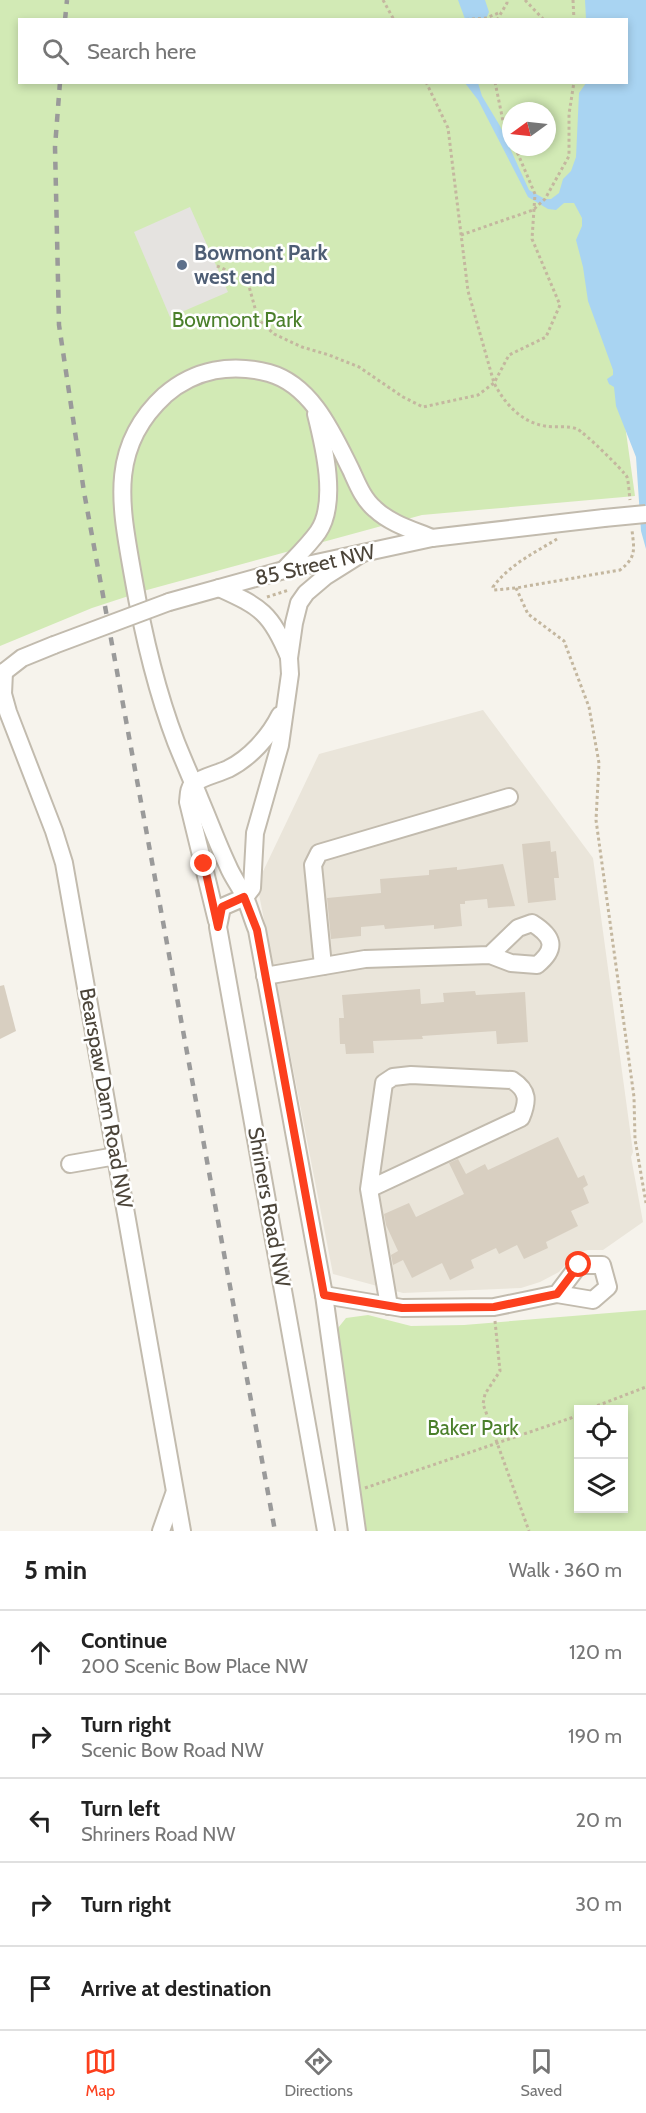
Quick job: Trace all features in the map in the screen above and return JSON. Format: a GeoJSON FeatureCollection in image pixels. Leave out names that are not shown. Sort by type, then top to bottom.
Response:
{"type":"FeatureCollection","features":[{"type":"Feature","properties":{"kind":"street"},"geometry":{"type":"LineString","coordinates":[[357,1531],[324,1295],[257,930],[177,744],[155,682],[144,639],[122,506],[122,475],[126,454],[144,419],[163,397],[185,381],[222,368],[240,367],[272,374],[291,384],[330,427],[362,494],[374,509],[397,524],[432,538]]}},
{"type":"Feature","properties":{"kind":"street"},"geometry":{"type":"LineString","coordinates":[[284,570],[319,530],[328,505],[326,462],[314,407]]}},
{"type":"Feature","properties":{"kind":"street","name":"85 Street NW"},"geometry":{"type":"LineString","coordinates":[[2,673],[22,658],[169,602],[284,570],[432,538],[646,514]]}},
{"type":"Feature","properties":{"kind":"street"},"geometry":{"type":"LineString","coordinates":[[218,927],[222,907],[244,897],[252,888],[255,833],[280,745],[290,674],[289,658],[299,603],[306,592],[326,576],[361,554]]}},
{"type":"Feature","properties":{"kind":"street"},"geometry":{"type":"LineString","coordinates":[[219,588],[257,606],[266,615],[280,636],[289,658]]}},
{"type":"Feature","properties":{"kind":"street","name":"Bearspaw Dam Road NW"},"geometry":{"type":"LineString","coordinates":[[2,673],[3,694],[8,712],[64,863],[182,1531]]}},
{"type":"Feature","properties":{"kind":"street"},"geometry":{"type":"LineString","coordinates":[[194,784],[230,768],[252,752],[271,732],[285,707]]}},
{"type":"Feature","properties":{"kind":"street","name":"Shriners Road NW"},"geometry":{"type":"LineString","coordinates":[[194,784],[189,790],[188,802],[218,927],[326,1531]]}},
{"type":"Feature","properties":{"kind":"street"},"geometry":{"type":"LineString","coordinates":[[323,966],[313,865],[319,853],[509,797]]}},
{"type":"Feature","properties":{"kind":"street"},"geometry":{"type":"LineString","coordinates":[[265,976],[365,959],[490,955]]}},
{"type":"Feature","properties":{"kind":"street"},"geometry":{"type":"LineString","coordinates":[[369,1190],[521,1118],[527,1102],[522,1086],[512,1080],[411,1076],[393,1077],[384,1083],[369,1190],[389,1306]]}},
{"type":"Feature","properties":{"kind":"street"},"geometry":{"type":"LineString","coordinates":[[70,1164],[116,1156]]}},
{"type":"Feature","properties":{"kind":"street"},"geometry":{"type":"LineString","coordinates":[[324,1295],[402,1308],[494,1307],[557,1294]]}},
{"type":"Feature","properties":{"kind":"street"},"geometry":{"type":"LineString","coordinates":[[161,1531],[176,1490]]}},
{"type":"Feature","properties":{"kind":"path"},"geometry":{"type":"LineString","coordinates":[[383,0],[393,18]]}},
{"type":"Feature","properties":{"kind":"path"},"geometry":{"type":"LineString","coordinates":[[498,18],[507,0]]}},
{"type":"Feature","properties":{"kind":"path"},"geometry":{"type":"LineString","coordinates":[[525,0],[542,18]]}},
{"type":"Feature","properties":{"kind":"path"},"geometry":{"type":"LineString","coordinates":[[573,0],[574,18]]}},
{"type":"Feature","properties":{"kind":"path"},"geometry":{"type":"LineString","coordinates":[[486,18],[501,12]]}},
{"type":"Feature","properties":{"kind":"path"},"geometry":{"type":"LineString","coordinates":[[427,84],[448,128],[468,291],[494,383],[501,397],[520,416],[545,426],[578,429],[627,477],[630,506]]}},
{"type":"Feature","properties":{"kind":"path"},"geometry":{"type":"LineString","coordinates":[[495,84],[502,112]]}},
{"type":"Feature","properties":{"kind":"path"},"geometry":{"type":"LineString","coordinates":[[461,235],[533,210],[545,199],[569,156],[569,114],[574,84]]}},
{"type":"Feature","properties":{"kind":"path"},"geometry":{"type":"LineString","coordinates":[[217,266],[247,279],[258,318],[274,334],[302,347],[358,367],[403,397],[423,407],[478,395],[494,383],[508,356],[546,337],[560,305],[532,239],[536,194],[519,156]]}},
{"type":"Feature","properties":{"kind":"path"},"geometry":{"type":"LineString","coordinates":[[548,538],[558,538],[500,577],[493,586],[494,590],[620,570],[633,557],[632,530]]}},
{"type":"Feature","properties":{"kind":"path"},"geometry":{"type":"LineString","coordinates":[[261,602],[297,587]]}},
{"type":"Feature","properties":{"kind":"path"},"geometry":{"type":"LineString","coordinates":[[516,588],[528,614],[564,640],[589,707],[599,763],[596,820],[634,1097],[635,1139],[646,1203]]}},
{"type":"Feature","properties":{"kind":"path"},"geometry":{"type":"LineString","coordinates":[[494,1307],[500,1371],[484,1394],[483,1404],[530,1531]]}},
{"type":"Feature","properties":{"kind":"path"},"geometry":{"type":"LineString","coordinates":[[599,1405],[646,1387]]}},
{"type":"Feature","properties":{"kind":"path"},"geometry":{"type":"LineString","coordinates":[[352,1492],[574,1416]]}},
{"type":"Feature","properties":{"kind":"shaded area","name":"Bowmont Park west end"},"geometry":{"type":"Polygon","coordinates":[[[190,207],[228,292],[170,317],[134,232],[190,207]]]}},
{"type":"Feature","properties":{"kind":"shaded area"},"geometry":{"type":"Polygon","coordinates":[[[483,710],[593,858],[633,1152],[631,1157],[643,1222],[603,1250],[580,1252],[559,1272],[540,1282],[521,1288],[403,1293],[333,1274],[257,884],[319,754],[483,710]]]}},
{"type":"Feature","properties":{"kind":"green space","name":"Bowmont Park"},"geometry":{"type":"Polygon","coordinates":[[[0,0],[608,0],[610,18],[18,18],[18,84],[608,84],[590,176],[635,496],[422,515],[147,590],[92,608],[0,646],[0,0]]]}},
{"type":"Feature","properties":{"kind":"green space","name":"Baker Park"},"geometry":{"type":"Polygon","coordinates":[[[646,1310],[646,1531],[363,1531],[334,1333],[346,1318],[368,1315],[411,1326],[464,1325],[646,1310]]]}},
{"type":"Feature","properties":{"kind":"water"},"geometry":{"type":"Polygon","coordinates":[[[458,0],[485,0],[489,12],[486,18],[465,18],[458,0]]]}},
{"type":"Feature","properties":{"kind":"water"},"geometry":{"type":"Polygon","coordinates":[[[585,0],[646,0],[646,549],[641,531],[636,457],[616,406],[614,387],[607,379],[613,375],[613,370],[588,301],[576,240],[582,226],[582,218],[574,203],[564,203],[556,210],[548,209],[528,197],[507,156],[514,156],[529,190],[545,199],[551,199],[559,193],[563,179],[571,171],[576,157],[579,93],[585,84],[628,84],[628,18],[586,18],[585,0]]]}},
{"type":"Feature","properties":{"kind":"water"},"geometry":{"type":"Polygon","coordinates":[[[466,84],[478,84],[482,96],[500,126],[502,147],[478,100],[466,84]]]}},
{"type":"Feature","properties":{"kind":"building"},"geometry":{"type":"Polygon","coordinates":[[[550,841],[551,852],[556,851],[559,878],[554,878],[556,900],[528,903],[522,844],[550,841]]]}},
{"type":"Feature","properties":{"kind":"building"},"geometry":{"type":"Polygon","coordinates":[[[503,864],[515,906],[488,908],[487,899],[465,901],[465,904],[460,904],[462,926],[434,929],[434,925],[385,929],[384,925],[361,927],[361,936],[331,939],[327,898],[381,893],[380,879],[429,875],[429,870],[457,867],[457,870],[503,864]]]}},
{"type":"Feature","properties":{"kind":"building"},"geometry":{"type":"Polygon","coordinates":[[[4,985],[16,1031],[0,1039],[0,986],[4,985]]]}},
{"type":"Feature","properties":{"kind":"building"},"geometry":{"type":"Polygon","coordinates":[[[420,989],[421,1004],[444,1002],[443,993],[475,991],[476,995],[525,992],[528,1042],[497,1044],[496,1031],[422,1036],[423,1039],[373,1041],[374,1053],[346,1054],[345,1044],[340,1044],[339,1018],[344,1018],[342,995],[420,989]]]}},
{"type":"Feature","properties":{"kind":"building"},"geometry":{"type":"Polygon","coordinates":[[[558,1137],[578,1178],[584,1175],[588,1185],[583,1188],[589,1203],[571,1211],[578,1226],[546,1242],[548,1248],[524,1259],[517,1245],[499,1254],[496,1248],[471,1260],[474,1268],[450,1280],[442,1263],[412,1278],[403,1260],[393,1265],[391,1255],[398,1251],[386,1225],[384,1214],[409,1203],[416,1217],[464,1194],[449,1163],[458,1159],[466,1174],[485,1164],[488,1170],[558,1137]]]}},
{"type":"Feature","properties":{"kind":"railway"},"geometry":{"type":"LineString","coordinates":[[65,18],[67,0]]}},
{"type":"Feature","properties":{"kind":"railway"},"geometry":{"type":"LineString","coordinates":[[60,84],[55,147],[59,325],[84,492],[275,1531]]}},
{"type":"Feature","properties":{"kind":"place","name":"Bowmont Park west end"},"geometry":{"type":"Point","coordinates":[182,265]}},
{"type":"Feature","properties":{"kind":"route"},"geometry":{"type":"LineString","coordinates":[[204,864],[218,927],[222,907],[244,897],[257,930],[324,1295],[402,1308],[494,1307],[557,1294],[579,1265]]}}]}
